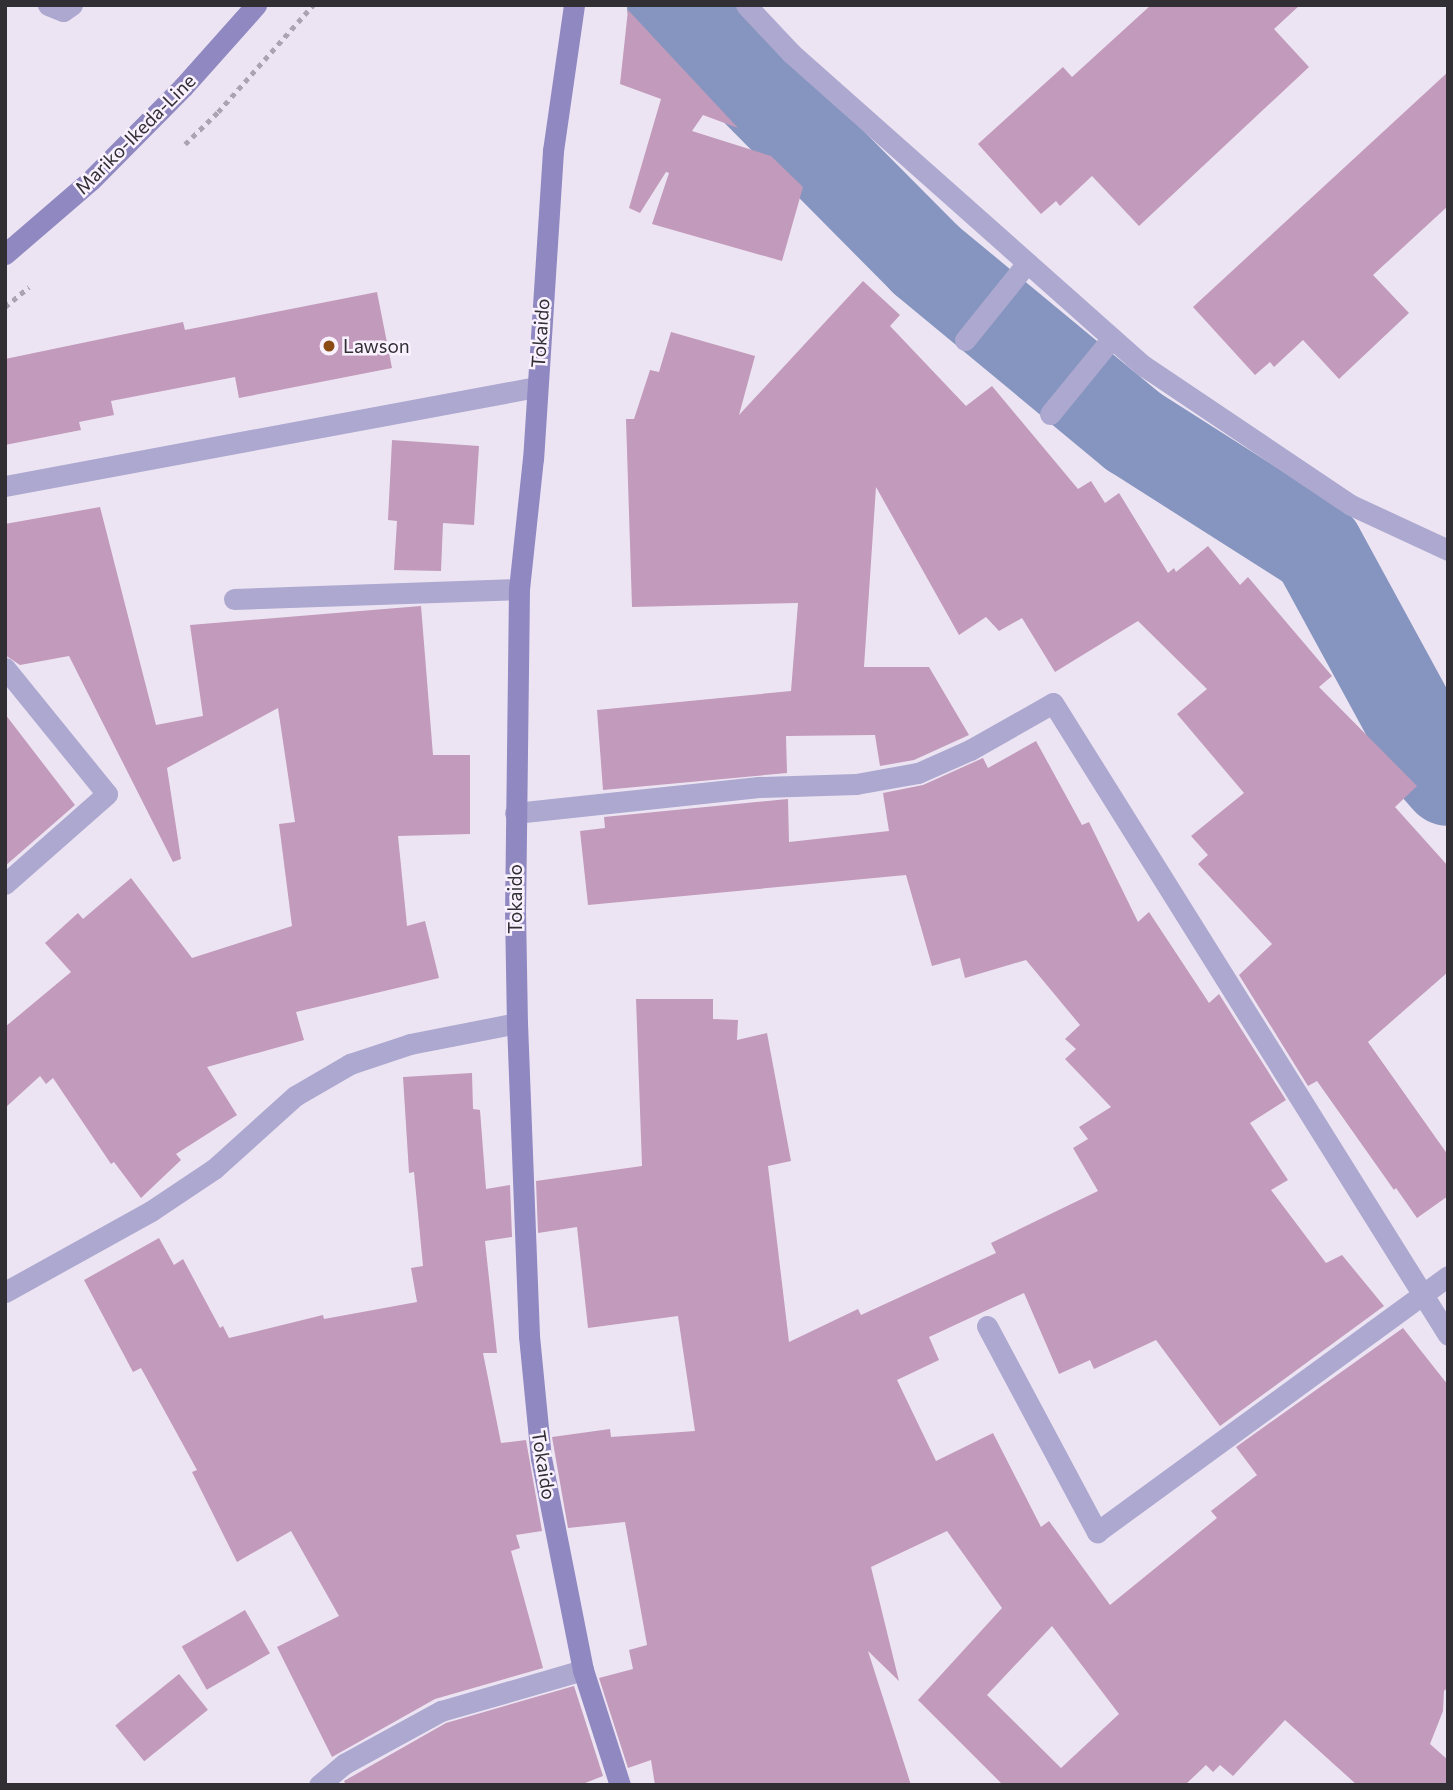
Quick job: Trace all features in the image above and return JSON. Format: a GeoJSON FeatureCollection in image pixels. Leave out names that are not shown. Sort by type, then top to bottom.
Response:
{"type":"FeatureCollection","features":[{"type":"Feature","properties":{"kind":"main road","name":"Mariko-Ikeda-Line"},"geometry":{"type":"LineString","coordinates":[[5,254],[91,180],[183,87],[256,5]]}},
{"type":"Feature","properties":{"kind":"main road","name":"Tokaido"},"geometry":{"type":"LineString","coordinates":[[574,5],[553,151],[533,458],[519,589],[515,813],[517,1023],[529,1336],[541,1458],[583,1670],[620,1785]]}},
{"type":"Feature","properties":{"kind":"street"},"geometry":{"type":"LineString","coordinates":[[48,5],[63,11],[72,5]]}},
{"type":"Feature","properties":{"kind":"street"},"geometry":{"type":"LineString","coordinates":[[746,5],[791,53],[1144,366],[1351,505],[1448,550]]}},
{"type":"Feature","properties":{"kind":"street"},"geometry":{"type":"LineString","coordinates":[[965,340],[1027,263]]}},
{"type":"Feature","properties":{"kind":"street"},"geometry":{"type":"LineString","coordinates":[[1050,414],[1112,338]]}},
{"type":"Feature","properties":{"kind":"street"},"geometry":{"type":"LineString","coordinates":[[5,486],[536,387]]}},
{"type":"Feature","properties":{"kind":"street"},"geometry":{"type":"LineString","coordinates":[[234,599],[519,589]]}},
{"type":"Feature","properties":{"kind":"street"},"geometry":{"type":"LineString","coordinates":[[5,668],[107,794],[5,884]]}},
{"type":"Feature","properties":{"kind":"street"},"geometry":{"type":"LineString","coordinates":[[515,813],[759,786],[856,784],[919,773],[970,750],[1053,703],[1271,1048],[1420,1295],[1448,1335]]}},
{"type":"Feature","properties":{"kind":"street"},"geometry":{"type":"LineString","coordinates":[[5,1292],[151,1211],[214,1169],[295,1096],[350,1064],[410,1044],[517,1023]]}},
{"type":"Feature","properties":{"kind":"street"},"geometry":{"type":"LineString","coordinates":[[987,1326],[1097,1532],[1448,1276]]}},
{"type":"Feature","properties":{"kind":"street"},"geometry":{"type":"LineString","coordinates":[[319,1785],[344,1764],[441,1711],[583,1670]]}},
{"type":"Feature","properties":{"kind":"building"},"geometry":{"type":"Polygon","coordinates":[[[1151,5],[1300,5],[1274,29],[1309,67],[1139,226],[1092,176],[1060,206],[1056,201],[1041,214],[978,144],[1063,67],[1072,77],[1151,5]]]}},
{"type":"Feature","properties":{"kind":"building"},"geometry":{"type":"Polygon","coordinates":[[[628,10],[738,128],[703,115],[692,131],[771,156],[803,187],[782,261],[652,224],[669,173],[666,172],[640,213],[629,208],[661,99],[620,84],[628,10]]]}},
{"type":"Feature","properties":{"kind":"building"},"geometry":{"type":"Polygon","coordinates":[[[1448,72],[1448,206],[1373,275],[1409,313],[1339,379],[1303,340],[1274,367],[1270,362],[1255,375],[1193,307],[1448,72]]]}},
{"type":"Feature","properties":{"kind":"building"},"geometry":{"type":"Polygon","coordinates":[[[863,281],[900,315],[890,326],[966,406],[992,386],[1078,489],[1091,481],[1105,503],[1119,493],[1168,573],[1174,568],[1176,572],[1208,546],[1240,585],[1248,577],[1332,676],[1319,687],[1417,786],[1395,807],[1448,866],[1448,972],[1368,1042],[1448,1155],[1448,1196],[1417,1218],[1317,1081],[1308,1086],[1239,975],[1272,944],[1198,864],[1208,855],[1191,836],[1244,793],[1177,714],[1207,689],[1138,621],[1055,672],[1022,618],[999,631],[986,617],[959,635],[876,487],[864,667],[929,667],[969,735],[914,760],[880,766],[875,735],[786,736],[787,773],[603,790],[597,710],[791,691],[798,603],[632,607],[626,419],[634,419],[650,370],[659,372],[671,332],[755,356],[739,415],[863,281]]]}},
{"type":"Feature","properties":{"kind":"building"},"geometry":{"type":"Polygon","coordinates":[[[377,292],[392,368],[239,398],[235,377],[111,401],[114,415],[79,422],[81,430],[5,445],[5,359],[183,322],[185,330],[377,292]]]}},
{"type":"Feature","properties":{"kind":"building"},"geometry":{"type":"Polygon","coordinates":[[[392,440],[479,446],[474,525],[443,523],[441,571],[394,570],[397,521],[388,520],[392,440]]]}},
{"type":"Feature","properties":{"kind":"building"},"geometry":{"type":"Polygon","coordinates":[[[100,507],[156,725],[203,716],[190,625],[421,606],[433,755],[470,755],[470,834],[398,836],[407,926],[425,921],[439,978],[296,1012],[304,1040],[207,1067],[237,1115],[176,1154],[181,1160],[141,1198],[114,1162],[111,1164],[53,1078],[46,1084],[40,1076],[5,1108],[5,1027],[71,972],[45,943],[78,913],[83,919],[131,878],[192,958],[292,926],[279,824],[295,822],[278,708],[167,768],[181,859],[173,862],[69,656],[20,665],[5,655],[5,524],[100,507]]]}},
{"type":"Feature","properties":{"kind":"building"},"geometry":{"type":"Polygon","coordinates":[[[5,714],[75,805],[5,866],[5,714]]]}},
{"type":"Feature","properties":{"kind":"building"},"geometry":{"type":"Polygon","coordinates":[[[1036,741],[1082,825],[1089,822],[1138,922],[1149,912],[1209,1003],[1219,994],[1286,1100],[1250,1123],[1288,1180],[1271,1190],[1326,1263],[1342,1255],[1384,1306],[1220,1426],[1156,1340],[1094,1369],[1090,1360],[1059,1374],[1024,1293],[929,1337],[939,1360],[897,1380],[936,1461],[993,1433],[1041,1527],[1049,1521],[1110,1605],[1217,1518],[1211,1511],[1257,1475],[1236,1447],[1403,1328],[1448,1385],[1448,1687],[1444,1691],[1443,1711],[1430,1744],[1448,1760],[1448,1785],[1357,1785],[1285,1720],[1233,1776],[1220,1765],[1213,1772],[1206,1765],[1185,1785],[1003,1785],[918,1700],[1002,1608],[947,1531],[871,1567],[899,1681],[868,1651],[911,1785],[655,1785],[651,1760],[628,1768],[599,1678],[633,1669],[629,1650],[647,1645],[625,1522],[568,1528],[552,1437],[610,1429],[611,1437],[695,1431],[678,1316],[588,1328],[577,1227],[538,1233],[536,1181],[642,1166],[636,999],[713,999],[713,1019],[738,1020],[737,1040],[767,1033],[791,1161],[768,1166],[789,1342],[858,1309],[861,1315],[996,1253],[991,1243],[1098,1191],[1073,1148],[1088,1139],[1079,1127],[1111,1107],[1065,1059],[1076,1049],[1065,1039],[1080,1025],[1026,960],[965,978],[960,958],[932,966],[906,875],[588,905],[580,831],[605,828],[604,817],[788,799],[789,842],[889,831],[883,793],[923,785],[983,758],[988,768],[1036,741]],[[1052,1626],[987,1695],[1061,1768],[1119,1714],[1052,1626]]]}},
{"type":"Feature","properties":{"kind":"building"},"geometry":{"type":"Polygon","coordinates":[[[472,1073],[473,1109],[480,1110],[486,1189],[510,1185],[512,1237],[485,1241],[497,1353],[483,1353],[501,1443],[526,1440],[542,1531],[516,1535],[520,1548],[511,1551],[543,1668],[435,1699],[332,1757],[277,1647],[339,1616],[291,1531],[237,1562],[192,1472],[197,1470],[141,1368],[133,1372],[84,1280],[159,1238],[174,1265],[183,1259],[220,1328],[223,1326],[229,1338],[323,1315],[324,1319],[417,1302],[411,1268],[423,1266],[414,1172],[409,1173],[403,1077],[472,1073]]]}},
{"type":"Feature","properties":{"kind":"building"},"geometry":{"type":"Polygon","coordinates":[[[245,1610],[270,1653],[207,1690],[182,1646],[245,1610]]]}},
{"type":"Feature","properties":{"kind":"building"},"geometry":{"type":"Polygon","coordinates":[[[179,1674],[208,1710],[144,1761],[115,1726],[179,1674]]]}},
{"type":"Feature","properties":{"kind":"building"},"geometry":{"type":"Polygon","coordinates":[[[574,1686],[603,1776],[580,1785],[346,1785],[344,1781],[446,1723],[574,1686]]]}},
{"type":"Feature","properties":{"kind":"waterway"},"geometry":{"type":"LineString","coordinates":[[673,5],[925,259],[1133,431],[1317,548],[1434,763],[1448,779]]}},
{"type":"Feature","properties":{"kind":"place","name":"Lawson"},"geometry":{"type":"Point","coordinates":[329,346]}}]}
